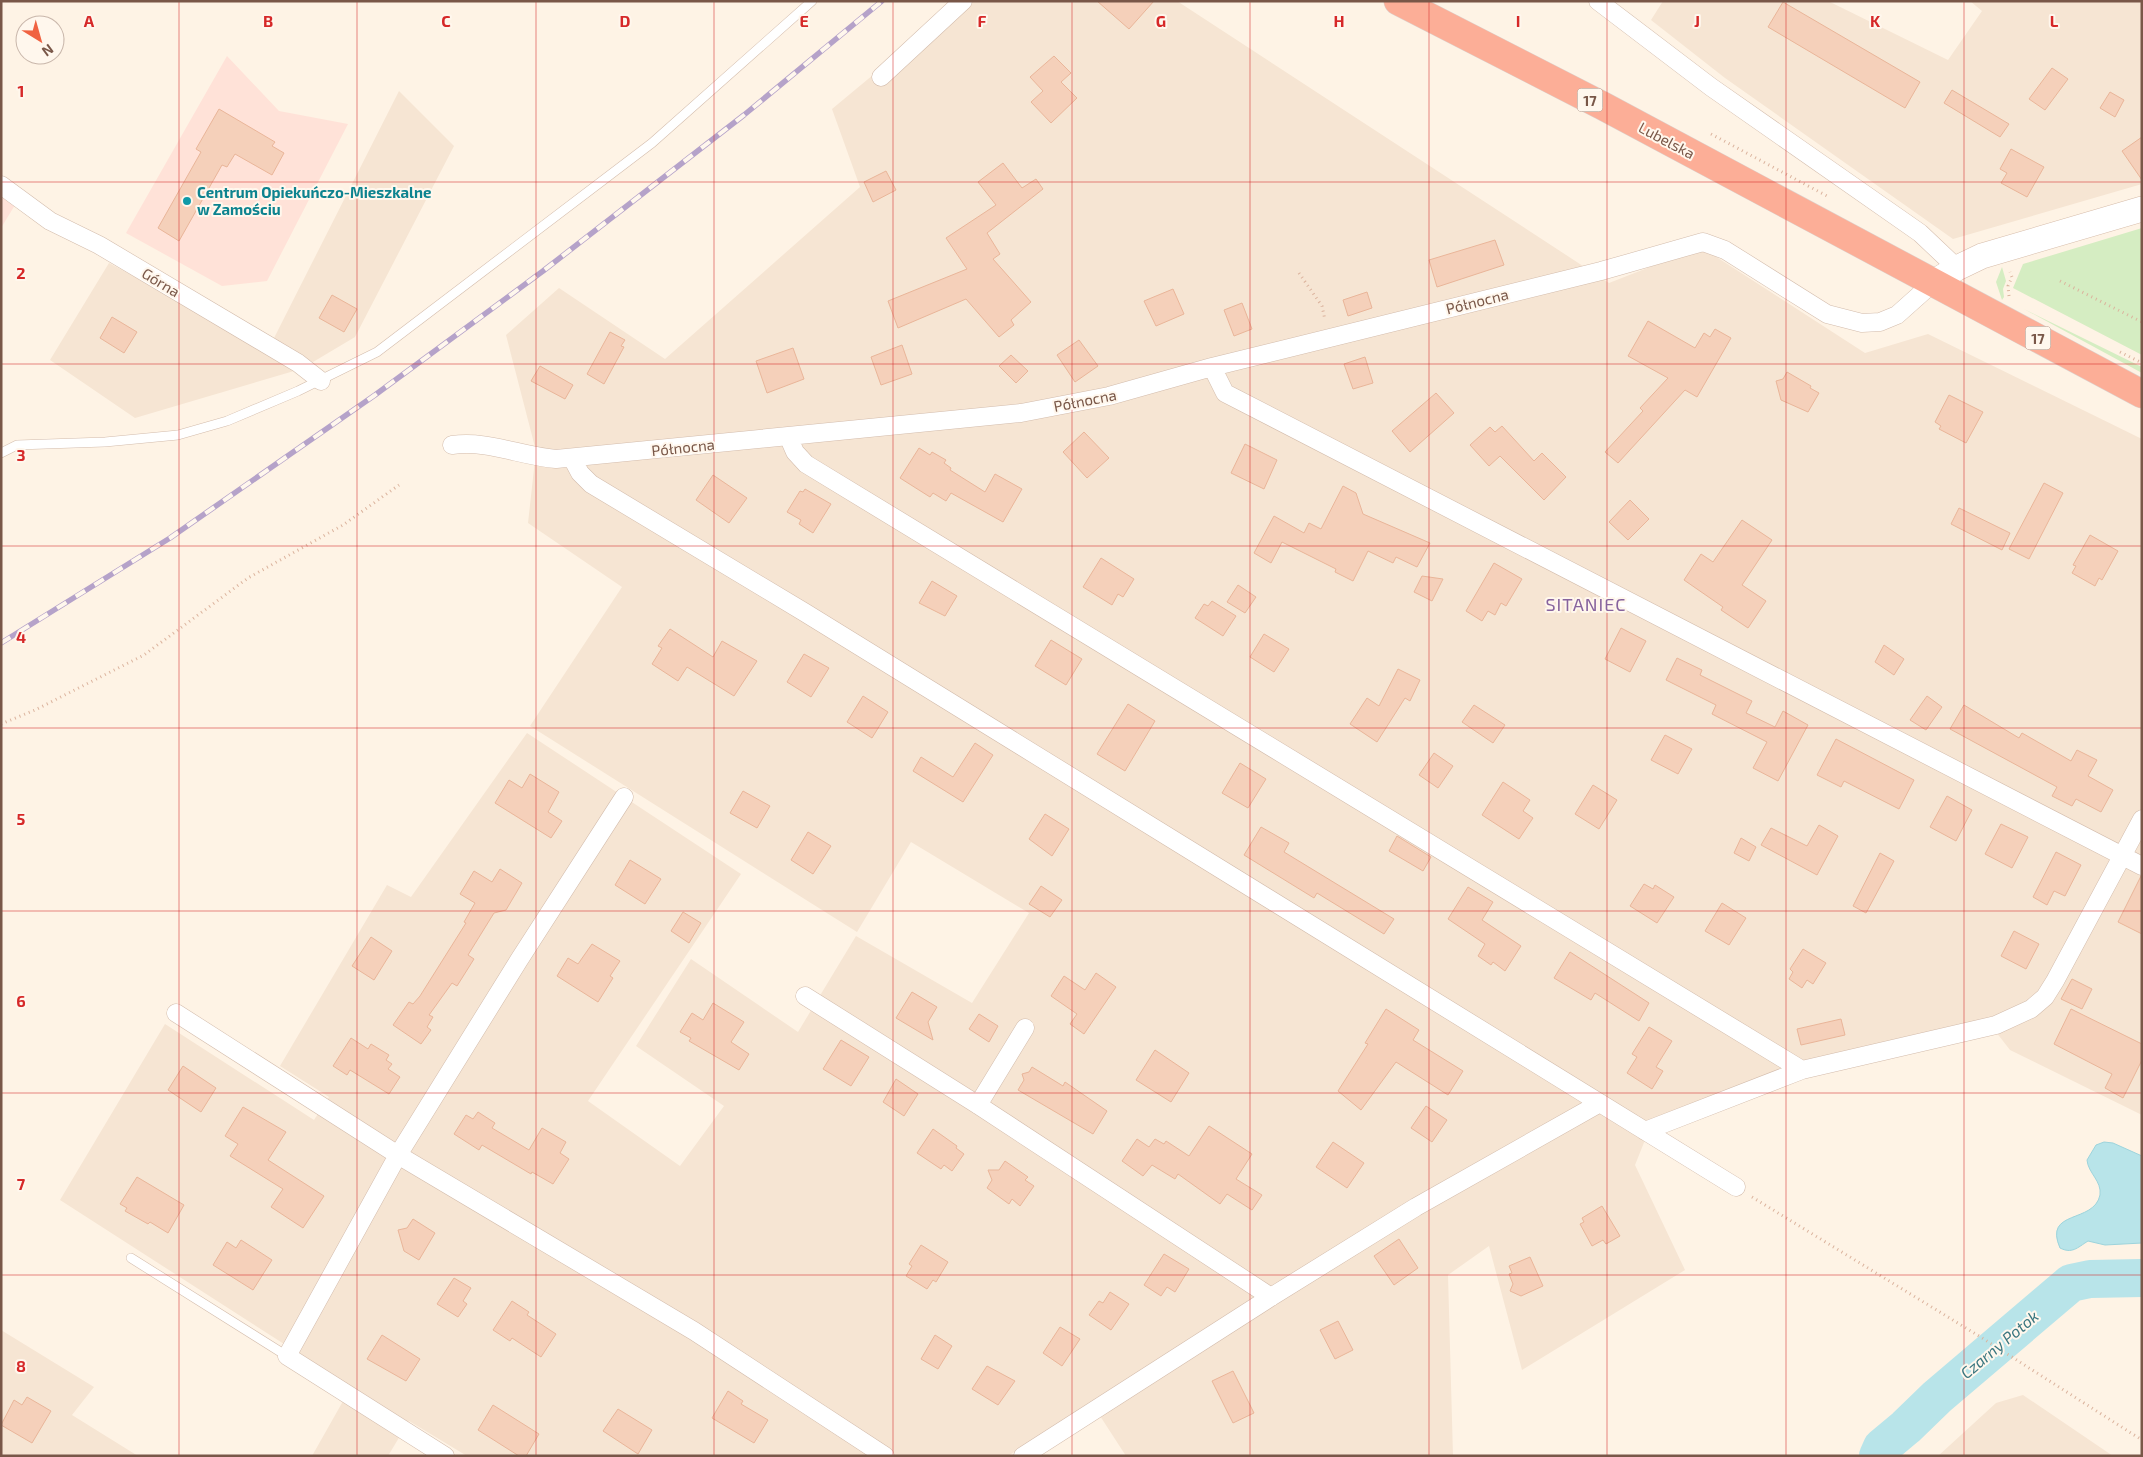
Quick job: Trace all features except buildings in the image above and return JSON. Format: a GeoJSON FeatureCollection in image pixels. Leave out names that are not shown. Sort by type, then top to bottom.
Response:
{"type":"FeatureCollection","features":[{"type":"Feature","properties":{"kind":"highway","name":"Lubelska"},"geometry":{"type":"LineString","coordinates":[[1398,1],[1603,106],[1934,282]]}},
{"type":"Feature","properties":{"kind":"highway","name":"17"},"geometry":{"type":"LineString","coordinates":[[1934,282],[2141,393]]}},
{"type":"Feature","properties":{"kind":"main road"},"geometry":{"type":"LineString","coordinates":[[1934,282],[1957,268],[1989,254],[2142,209]]}},
{"type":"Feature","properties":{"kind":"street"},"geometry":{"type":"LineString","coordinates":[[881,77],[962,1]]}},
{"type":"Feature","properties":{"kind":"street"},"geometry":{"type":"LineString","coordinates":[[1598,1],[1711,87],[1920,233],[1957,268]]}},
{"type":"Feature","properties":{"kind":"street","name":"Górna"},"geometry":{"type":"LineString","coordinates":[[1,185],[50,221],[99,245],[298,363],[321,381]]}},
{"type":"Feature","properties":{"kind":"street","name":"Północna"},"geometry":{"type":"LineString","coordinates":[[452,446],[471,443],[540,458],[572,458],[1021,412],[1110,396],[1212,367],[1602,270],[1703,242],[1724,250],[1827,314],[1862,323],[1880,322],[1897,315],[1934,282]]}},
{"type":"Feature","properties":{"kind":"street"},"geometry":{"type":"LineString","coordinates":[[1212,367],[1225,393],[2142,866]]}},
{"type":"Feature","properties":{"kind":"street"},"geometry":{"type":"LineString","coordinates":[[788,436],[795,452],[806,464],[1802,1070]]}},
{"type":"Feature","properties":{"kind":"street"},"geometry":{"type":"LineString","coordinates":[[572,458],[580,473],[592,484],[821,622],[1736,1187]]}},
{"type":"Feature","properties":{"kind":"street"},"geometry":{"type":"LineString","coordinates":[[445,1456],[287,1356],[398,1155],[519,960],[624,797]]}},
{"type":"Feature","properties":{"kind":"street"},"geometry":{"type":"LineString","coordinates":[[1646,1131],[1802,1070],[1996,1025],[2031,1009],[2045,996],[2054,981],[2142,819]]}},
{"type":"Feature","properties":{"kind":"street"},"geometry":{"type":"LineString","coordinates":[[805,996],[978,1104],[1271,1297]]}},
{"type":"Feature","properties":{"kind":"street"},"geometry":{"type":"LineString","coordinates":[[176,1013],[398,1155],[687,1326],[885,1456]]}},
{"type":"Feature","properties":{"kind":"street"},"geometry":{"type":"LineString","coordinates":[[978,1104],[1026,1028]]}},
{"type":"Feature","properties":{"kind":"street"},"geometry":{"type":"LineString","coordinates":[[1023,1456],[1271,1297],[1440,1192],[1600,1103]]}},
{"type":"Feature","properties":{"kind":"lane"},"geometry":{"type":"LineString","coordinates":[[1,453],[17,445],[105,442],[178,435],[227,420],[321,381],[377,352],[652,144],[812,1]]}},
{"type":"Feature","properties":{"kind":"lane"},"geometry":{"type":"LineString","coordinates":[[131,1258],[287,1356]]}},
{"type":"Feature","properties":{"kind":"path"},"geometry":{"type":"LineString","coordinates":[[1709,133],[1829,197]]}},
{"type":"Feature","properties":{"kind":"path"},"geometry":{"type":"LineString","coordinates":[[2008,265],[2012,277],[2008,286],[2008,295],[2012,298],[2009,304]]}},
{"type":"Feature","properties":{"kind":"path"},"geometry":{"type":"LineString","coordinates":[[1299,273],[1322,306],[1325,325]]}},
{"type":"Feature","properties":{"kind":"path"},"geometry":{"type":"LineString","coordinates":[[2060,281],[2142,322]]}},
{"type":"Feature","properties":{"kind":"path"},"geometry":{"type":"LineString","coordinates":[[1,724],[35,710],[144,655],[248,578],[343,524],[399,485]]}},
{"type":"Feature","properties":{"kind":"path"},"geometry":{"type":"LineString","coordinates":[[1736,1187],[1979,1336],[2142,1440]]}},
{"type":"Feature","properties":{"kind":"shaded area"},"geometry":{"type":"Polygon","coordinates":[[[962,1],[1177,1],[1609,283],[1701,247],[1865,353],[1928,334],[2142,439],[2142,1115],[2010,1050],[1989,1023],[1653,1120],[1635,1165],[1685,1270],[1522,1370],[1489,1246],[1448,1275],[1453,1456],[1126,1456],[1091,1402],[1008,1456],[467,1456],[409,1421],[388,1456],[312,1456],[351,1387],[60,1200],[165,1024],[314,1120],[329,1097],[280,1066],[387,885],[411,897],[527,733],[741,874],[588,1101],[680,1166],[724,1106],[636,1046],[691,959],[798,1032],[856,936],[972,1003],[1029,913],[911,842],[857,932],[530,726],[622,587],[528,523],[536,451],[506,335],[559,288],[665,359],[860,187],[832,109],[962,1]]]}},
{"type":"Feature","properties":{"kind":"shaded area"},"geometry":{"type":"Polygon","coordinates":[[[1663,1],[1828,1],[1948,60],[1982,11],[1970,1],[2142,1],[2142,184],[1953,239],[1725,78],[1651,20],[1663,1]]]}},
{"type":"Feature","properties":{"kind":"shaded area"},"geometry":{"type":"Polygon","coordinates":[[[227,56],[279,111],[348,124],[267,281],[222,286],[126,233],[227,56]]]}},
{"type":"Feature","properties":{"kind":"shaded area"},"geometry":{"type":"Polygon","coordinates":[[[399,91],[454,146],[355,337],[313,362],[273,340],[399,91]]]}},
{"type":"Feature","properties":{"kind":"shaded area"},"geometry":{"type":"Polygon","coordinates":[[[1,195],[15,205],[1,228],[1,195]]]}},
{"type":"Feature","properties":{"kind":"shaded area"},"geometry":{"type":"Polygon","coordinates":[[[109,263],[200,312],[294,371],[135,418],[50,360],[109,263]]]}},
{"type":"Feature","properties":{"kind":"shaded area"},"geometry":{"type":"Polygon","coordinates":[[[1,1330],[94,1387],[72,1415],[138,1456],[1,1456],[1,1330]]]}},
{"type":"Feature","properties":{"kind":"shaded area"},"geometry":{"type":"Polygon","coordinates":[[[2023,1395],[2113,1456],[1938,1456],[1996,1403],[2023,1395]]]}},
{"type":"Feature","properties":{"kind":"green space"},"geometry":{"type":"Polygon","coordinates":[[[2142,228],[2142,355],[2013,288],[2023,264],[2142,228]]]}},
{"type":"Feature","properties":{"kind":"green space"},"geometry":{"type":"Polygon","coordinates":[[[2002,267],[2006,281],[2002,300],[1996,282],[2002,267]]]}},
{"type":"Feature","properties":{"kind":"green space"},"geometry":{"type":"Polygon","coordinates":[[[2024,309],[2142,367],[2142,373],[2024,309]]]}},
{"type":"Feature","properties":{"kind":"water"},"geometry":{"type":"Polygon","coordinates":[[[2104,1142],[2113,1143],[2142,1156],[2142,1243],[2105,1245],[2088,1241],[2074,1249],[2064,1250],[2060,1248],[2057,1236],[2058,1227],[2089,1210],[2096,1204],[2100,1195],[2099,1185],[2087,1160],[2096,1145],[2104,1142]]]}},
{"type":"Feature","properties":{"kind":"waterway","name":"Czarny Potok"},"geometry":{"type":"LineString","coordinates":[[1878,1456],[1882,1447],[1937,1397],[2071,1283],[2090,1279],[2142,1278]]}},
{"type":"Feature","properties":{"kind":"railway"},"geometry":{"type":"LineString","coordinates":[[1,643],[170,538],[375,395],[543,271],[744,115],[882,1]]}},
{"type":"Feature","properties":{"kind":"place","name":"Centrum Opiekuńczo-Mieszkalne w Zamościu"},"geometry":{"type":"Point","coordinates":[187,201]}},
{"type":"Feature","properties":{"kind":"district","name":"SITANIEC"},"geometry":{"type":"Point","coordinates":[1586,604]}}]}
